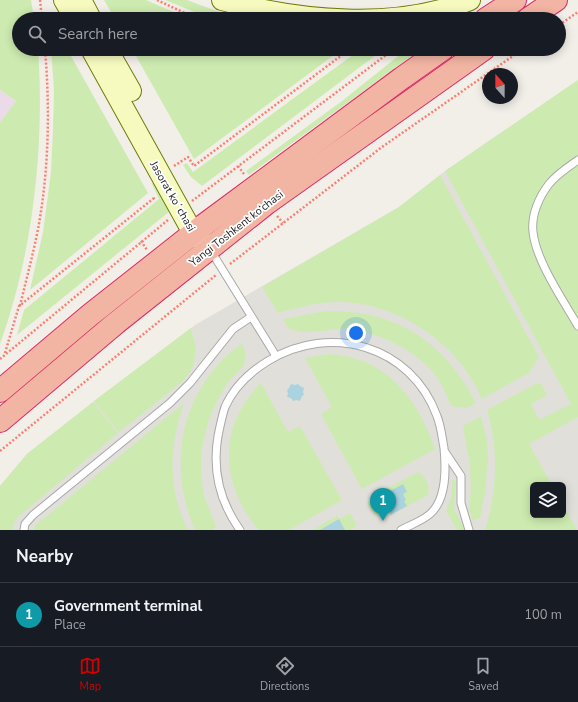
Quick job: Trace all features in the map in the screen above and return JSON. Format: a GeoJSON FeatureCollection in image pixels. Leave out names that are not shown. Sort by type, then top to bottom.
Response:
{"type":"FeatureCollection","features":[{"type":"Feature","properties":{"kind":"highway"},"geometry":{"type":"LineString","coordinates":[[497,12],[515,0]]}},
{"type":"Feature","properties":{"kind":"highway"},"geometry":{"type":"LineString","coordinates":[[538,12],[556,0]]}},
{"type":"Feature","properties":{"kind":"highway","name":"Yangi Toshkent ko‘chasi"},"geometry":{"type":"LineString","coordinates":[[0,391],[90,315],[199,229],[434,56]]}},
{"type":"Feature","properties":{"kind":"highway","name":"Yangi Toshkent ko‘chasi"},"geometry":{"type":"LineString","coordinates":[[0,421],[122,319],[267,203],[474,56]]}},
{"type":"Feature","properties":{"kind":"main road"},"geometry":{"type":"LineString","coordinates":[[64,0],[71,12]]}},
{"type":"Feature","properties":{"kind":"main road"},"geometry":{"type":"LineString","coordinates":[[81,0],[87,12]]}},
{"type":"Feature","properties":{"kind":"main road"},"geometry":{"type":"LineString","coordinates":[[222,0],[249,7],[279,12]]}},
{"type":"Feature","properties":{"kind":"main road"},"geometry":{"type":"LineString","coordinates":[[429,12],[470,0]]}},
{"type":"Feature","properties":{"kind":"main road","name":"Jasorat koʻchasi"},"geometry":{"type":"LineString","coordinates":[[85,56],[186,206]]}},
{"type":"Feature","properties":{"kind":"main road","name":"Jasorat koʻchasi"},"geometry":{"type":"LineString","coordinates":[[111,56],[186,206],[209,248]]}},
{"type":"Feature","properties":{"kind":"lane"},"geometry":{"type":"LineString","coordinates":[[578,160],[562,172],[548,186],[537,204],[534,213],[533,227],[535,240],[544,266],[578,326]]}},
{"type":"Feature","properties":{"kind":"lane"},"geometry":{"type":"LineString","coordinates":[[209,248],[276,356]]}},
{"type":"Feature","properties":{"kind":"lane"},"geometry":{"type":"LineString","coordinates":[[24,530],[27,521],[32,515],[170,403],[190,383],[233,329],[251,317]]}},
{"type":"Feature","properties":{"kind":"lane"},"geometry":{"type":"LineString","coordinates":[[239,530],[223,499],[217,480],[216,444],[225,407],[244,379],[259,366],[294,348],[334,342],[366,347],[388,357],[404,368],[419,383],[437,416],[442,434],[444,450],[444,479],[441,496],[438,503],[429,514],[401,530]]}},
{"type":"Feature","properties":{"kind":"lane"},"geometry":{"type":"LineString","coordinates":[[444,450],[461,476],[462,503],[469,530]]}},
{"type":"Feature","properties":{"kind":"path"},"geometry":{"type":"LineString","coordinates":[[40,0],[41,12]]}},
{"type":"Feature","properties":{"kind":"path"},"geometry":{"type":"LineString","coordinates":[[157,0],[183,12]]}},
{"type":"Feature","properties":{"kind":"path"},"geometry":{"type":"LineString","coordinates":[[566,20],[578,12]]}},
{"type":"Feature","properties":{"kind":"path"},"geometry":{"type":"LineString","coordinates":[[5,355],[30,267],[44,189],[48,109],[45,56]]}},
{"type":"Feature","properties":{"kind":"path"},"geometry":{"type":"LineString","coordinates":[[188,157],[194,166],[341,56]]}},
{"type":"Feature","properties":{"kind":"path"},"geometry":{"type":"LineString","coordinates":[[0,359],[140,242],[385,56]]}},
{"type":"Feature","properties":{"kind":"path"},"geometry":{"type":"LineString","coordinates":[[0,451],[222,270],[382,146],[513,56]]}},
{"type":"Feature","properties":{"kind":"path"},"geometry":{"type":"LineString","coordinates":[[20,306],[154,198],[151,193]]}},
{"type":"Feature","properties":{"kind":"shaded area"},"geometry":{"type":"Polygon","coordinates":[[[578,80],[578,530],[0,530],[0,486],[27,454],[195,325],[399,207],[445,171],[578,80]]]}},
{"type":"Feature","properties":{"kind":"shaded area"},"geometry":{"type":"Polygon","coordinates":[[[0,90],[16,101],[0,122],[0,90]]]}},
{"type":"Feature","properties":{"kind":"green space"},"geometry":{"type":"Polygon","coordinates":[[[0,0],[31,0],[33,12],[12,12],[12,56],[38,56],[40,123],[38,161],[34,199],[21,273],[0,344],[0,122],[16,101],[0,90],[0,0]]]}},
{"type":"Feature","properties":{"kind":"green space"},"geometry":{"type":"Polygon","coordinates":[[[104,0],[146,0],[174,12],[111,12],[104,0]]]}},
{"type":"Feature","properties":{"kind":"green space"},"geometry":{"type":"Polygon","coordinates":[[[165,0],[187,0],[219,12],[195,12],[165,0]]]}},
{"type":"Feature","properties":{"kind":"green space"},"geometry":{"type":"Polygon","coordinates":[[[52,56],[71,56],[148,193],[30,290],[43,232],[51,172],[54,90],[52,56]]]}},
{"type":"Feature","properties":{"kind":"green space"},"geometry":{"type":"Polygon","coordinates":[[[136,56],[333,56],[194,159],[136,56]]]}},
{"type":"Feature","properties":{"kind":"green space"},"geometry":{"type":"Polygon","coordinates":[[[351,56],[375,56],[202,186],[191,177],[183,165],[187,163],[193,172],[351,56]]]}},
{"type":"Feature","properties":{"kind":"green space"},"geometry":{"type":"Polygon","coordinates":[[[398,56],[411,56],[249,175],[246,171],[342,101],[398,56]]]}},
{"type":"Feature","properties":{"kind":"green space"},"geometry":{"type":"Polygon","coordinates":[[[578,80],[578,417],[529,444],[550,482],[530,482],[530,518],[566,518],[566,510],[577,530],[485,530],[492,500],[495,470],[495,455],[491,425],[487,410],[537,383],[541,384],[547,395],[531,404],[539,420],[571,404],[445,171],[578,80]]]}},
{"type":"Feature","properties":{"kind":"green space"},"geometry":{"type":"Polygon","coordinates":[[[440,175],[539,357],[529,373],[482,399],[467,372],[442,343],[409,321],[391,312],[373,306],[354,303],[321,303],[278,313],[262,287],[399,207],[440,175]]]}},
{"type":"Feature","properties":{"kind":"green space"},"geometry":{"type":"Polygon","coordinates":[[[155,182],[170,211],[17,335],[24,310],[159,199],[152,184],[155,182]]]}},
{"type":"Feature","properties":{"kind":"green space"},"geometry":{"type":"Polygon","coordinates":[[[326,311],[351,312],[374,316],[396,323],[415,333],[433,347],[449,363],[463,381],[476,403],[467,408],[451,406],[445,391],[434,373],[411,353],[389,340],[364,332],[351,330],[339,329],[301,332],[288,328],[283,319],[326,311]]]}},
{"type":"Feature","properties":{"kind":"green space"},"geometry":{"type":"Polygon","coordinates":[[[191,328],[196,348],[194,363],[191,371],[182,382],[119,432],[94,401],[191,328]]]}},
{"type":"Feature","properties":{"kind":"green space"},"geometry":{"type":"Polygon","coordinates":[[[242,343],[246,355],[243,367],[228,382],[217,401],[208,422],[201,453],[201,475],[204,496],[216,526],[213,530],[195,530],[183,490],[181,449],[184,429],[190,410],[199,391],[211,373],[242,343]]]}},
{"type":"Feature","properties":{"kind":"green space"},"geometry":{"type":"Polygon","coordinates":[[[328,354],[349,357],[367,363],[383,372],[396,383],[409,397],[419,413],[428,430],[435,449],[362,489],[321,414],[332,407],[305,358],[328,354]]]}},
{"type":"Feature","properties":{"kind":"green space"},"geometry":{"type":"Polygon","coordinates":[[[261,383],[288,432],[300,426],[342,500],[289,530],[259,530],[246,513],[237,494],[231,475],[229,456],[231,437],[237,418],[247,400],[261,383]]]}},
{"type":"Feature","properties":{"kind":"green space"},"geometry":{"type":"Polygon","coordinates":[[[93,402],[118,433],[18,517],[14,523],[13,530],[0,530],[0,486],[27,454],[93,402]]]}},
{"type":"Feature","properties":{"kind":"green space"},"geometry":{"type":"Polygon","coordinates":[[[184,403],[175,436],[172,467],[176,499],[188,530],[33,530],[36,525],[184,403]]]}},
{"type":"Feature","properties":{"kind":"green space"},"geometry":{"type":"Polygon","coordinates":[[[481,416],[487,440],[488,459],[485,492],[480,518],[473,521],[469,510],[471,488],[470,466],[463,426],[481,416]]]}},
{"type":"Feature","properties":{"kind":"green space"},"geometry":{"type":"Polygon","coordinates":[[[418,472],[427,482],[428,495],[391,515],[388,509],[375,516],[367,503],[380,496],[379,493],[418,472]]]}},
{"type":"Feature","properties":{"kind":"green space"},"geometry":{"type":"Polygon","coordinates":[[[452,480],[456,481],[454,509],[465,530],[457,530],[446,511],[452,495],[452,480]]]}},
{"type":"Feature","properties":{"kind":"green space"},"geometry":{"type":"Polygon","coordinates":[[[350,513],[357,526],[350,530],[312,530],[337,516],[339,519],[350,513]]]}},
{"type":"Feature","properties":{"kind":"water"},"geometry":{"type":"Polygon","coordinates":[[[291,384],[298,384],[304,388],[304,395],[300,401],[293,401],[291,398],[287,397],[287,390],[291,384]]]}},
{"type":"Feature","properties":{"kind":"water"},"geometry":{"type":"Polygon","coordinates":[[[403,484],[407,492],[403,494],[406,500],[404,501],[407,506],[391,515],[381,496],[403,484]]]}},
{"type":"Feature","properties":{"kind":"water"},"geometry":{"type":"Polygon","coordinates":[[[339,519],[345,530],[320,530],[339,519]]]}},
{"type":"Feature","properties":{"kind":"place","name":"Government terminal"},"geometry":{"type":"Point","coordinates":[383,521]}}]}
